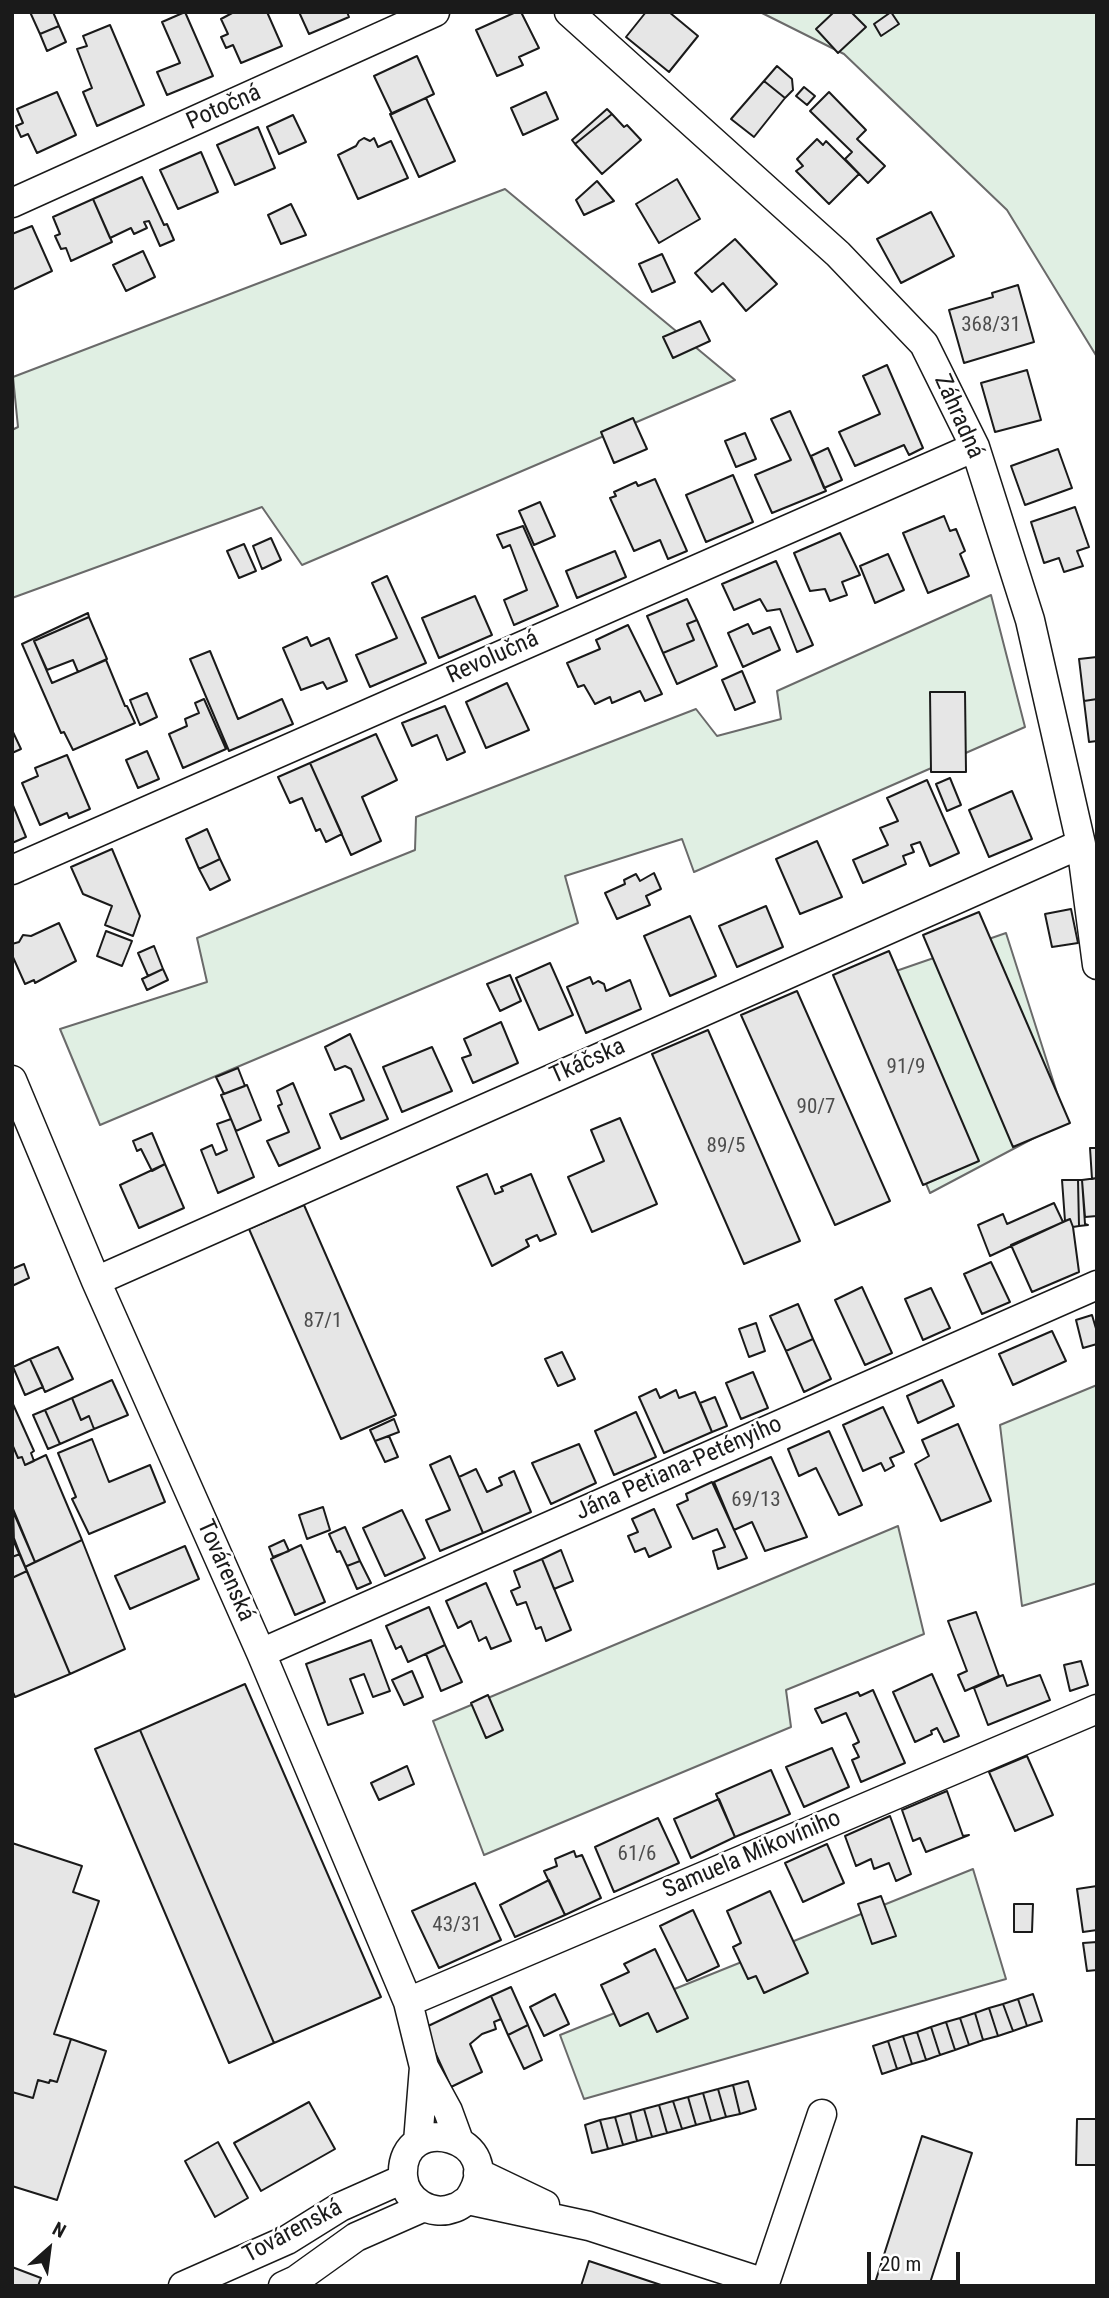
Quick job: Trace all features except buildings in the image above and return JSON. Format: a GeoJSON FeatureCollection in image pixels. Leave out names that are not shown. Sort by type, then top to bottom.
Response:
{"type":"FeatureCollection","features":[{"type":"Feature","properties":{"kind":"street","name":"Potočná"},"geometry":{"type":"LineString","coordinates":[[12,203],[435,12]]}},
{"type":"Feature","properties":{"kind":"street","name":"Záhradná"},"geometry":{"type":"LineString","coordinates":[[569,12],[838,254],[924,344],[975,447],[1030,620],[1081,844],[1097,965]]}},
{"type":"Feature","properties":{"kind":"street","name":"Revolučná"},"geometry":{"type":"LineString","coordinates":[[12,870],[975,447]]}},
{"type":"Feature","properties":{"kind":"street","name":"Tkáčska"},"geometry":{"type":"LineString","coordinates":[[96,1281],[1081,844]]}},
{"type":"Feature","properties":{"kind":"street","name":"Továrenská"},"geometry":{"type":"LineString","coordinates":[[12,1080],[96,1281],[261,1653],[408,2002],[424,2067],[448,2111],[459,2141],[469,2149],[476,2160],[478,2173],[589,2226]]}},
{"type":"Feature","properties":{"kind":"street","name":"Jána Petiana-Petényiho"},"geometry":{"type":"LineString","coordinates":[[261,1653],[1097,1285]]}},
{"type":"Feature","properties":{"kind":"street","name":"Samuela Mikovíniho"},"geometry":{"type":"LineString","coordinates":[[408,2002],[1097,1709]]}},
{"type":"Feature","properties":{"kind":"street","name":"Továrenská"},"geometry":{"type":"LineString","coordinates":[[183,2286],[288,2240],[340,2207],[403,2179],[403,2165],[418,2142],[424,2067]]}},
{"type":"Feature","properties":{"kind":"street","name":"Továrenská"},"geometry":{"type":"LineString","coordinates":[[291,2284],[356,2237],[424,2207],[439,2211],[454,2208],[468,2200],[589,2226],[765,2285],[822,2114]]}},
{"type":"Feature","properties":{"kind":"street"},"geometry":{"type":"LineString","coordinates":[[418,2142],[431,2137],[446,2136],[459,2141]]}},
{"type":"Feature","properties":{"kind":"street"},"geometry":{"type":"LineString","coordinates":[[468,2200],[477,2183],[478,2173]]}},
{"type":"Feature","properties":{"kind":"street"},"geometry":{"type":"LineString","coordinates":[[403,2179],[414,2200],[424,2207]]}},
{"type":"Feature","properties":{"kind":"green space"},"geometry":{"type":"Polygon","coordinates":[[[760,12],[1097,12],[1097,357],[1007,210],[844,54],[760,12]]]}},
{"type":"Feature","properties":{"kind":"green space"},"geometry":{"type":"Polygon","coordinates":[[[505,189],[735,380],[302,565],[262,507],[12,598],[12,430],[18,427],[13,377],[505,189]]]}},
{"type":"Feature","properties":{"kind":"green space"},"geometry":{"type":"Polygon","coordinates":[[[991,595],[1025,727],[694,872],[682,839],[565,876],[578,923],[100,1125],[60,1029],[207,982],[197,938],[415,850],[416,817],[696,709],[717,736],[781,719],[777,691],[991,595]]]}},
{"type":"Feature","properties":{"kind":"green space"},"geometry":{"type":"Polygon","coordinates":[[[1006,933],[1066,1121],[930,1193],[844,989],[1006,933]]]}},
{"type":"Feature","properties":{"kind":"green space"},"geometry":{"type":"Polygon","coordinates":[[[1097,1385],[1097,1583],[1022,1606],[1000,1425],[1097,1385]]]}},
{"type":"Feature","properties":{"kind":"green space"},"geometry":{"type":"Polygon","coordinates":[[[898,1526],[924,1634],[786,1690],[791,1727],[484,1855],[433,1721],[898,1526]]]}},
{"type":"Feature","properties":{"kind":"green space"},"geometry":{"type":"Polygon","coordinates":[[[973,1869],[1006,1979],[584,2099],[560,2035],[973,1869]]]}}]}
